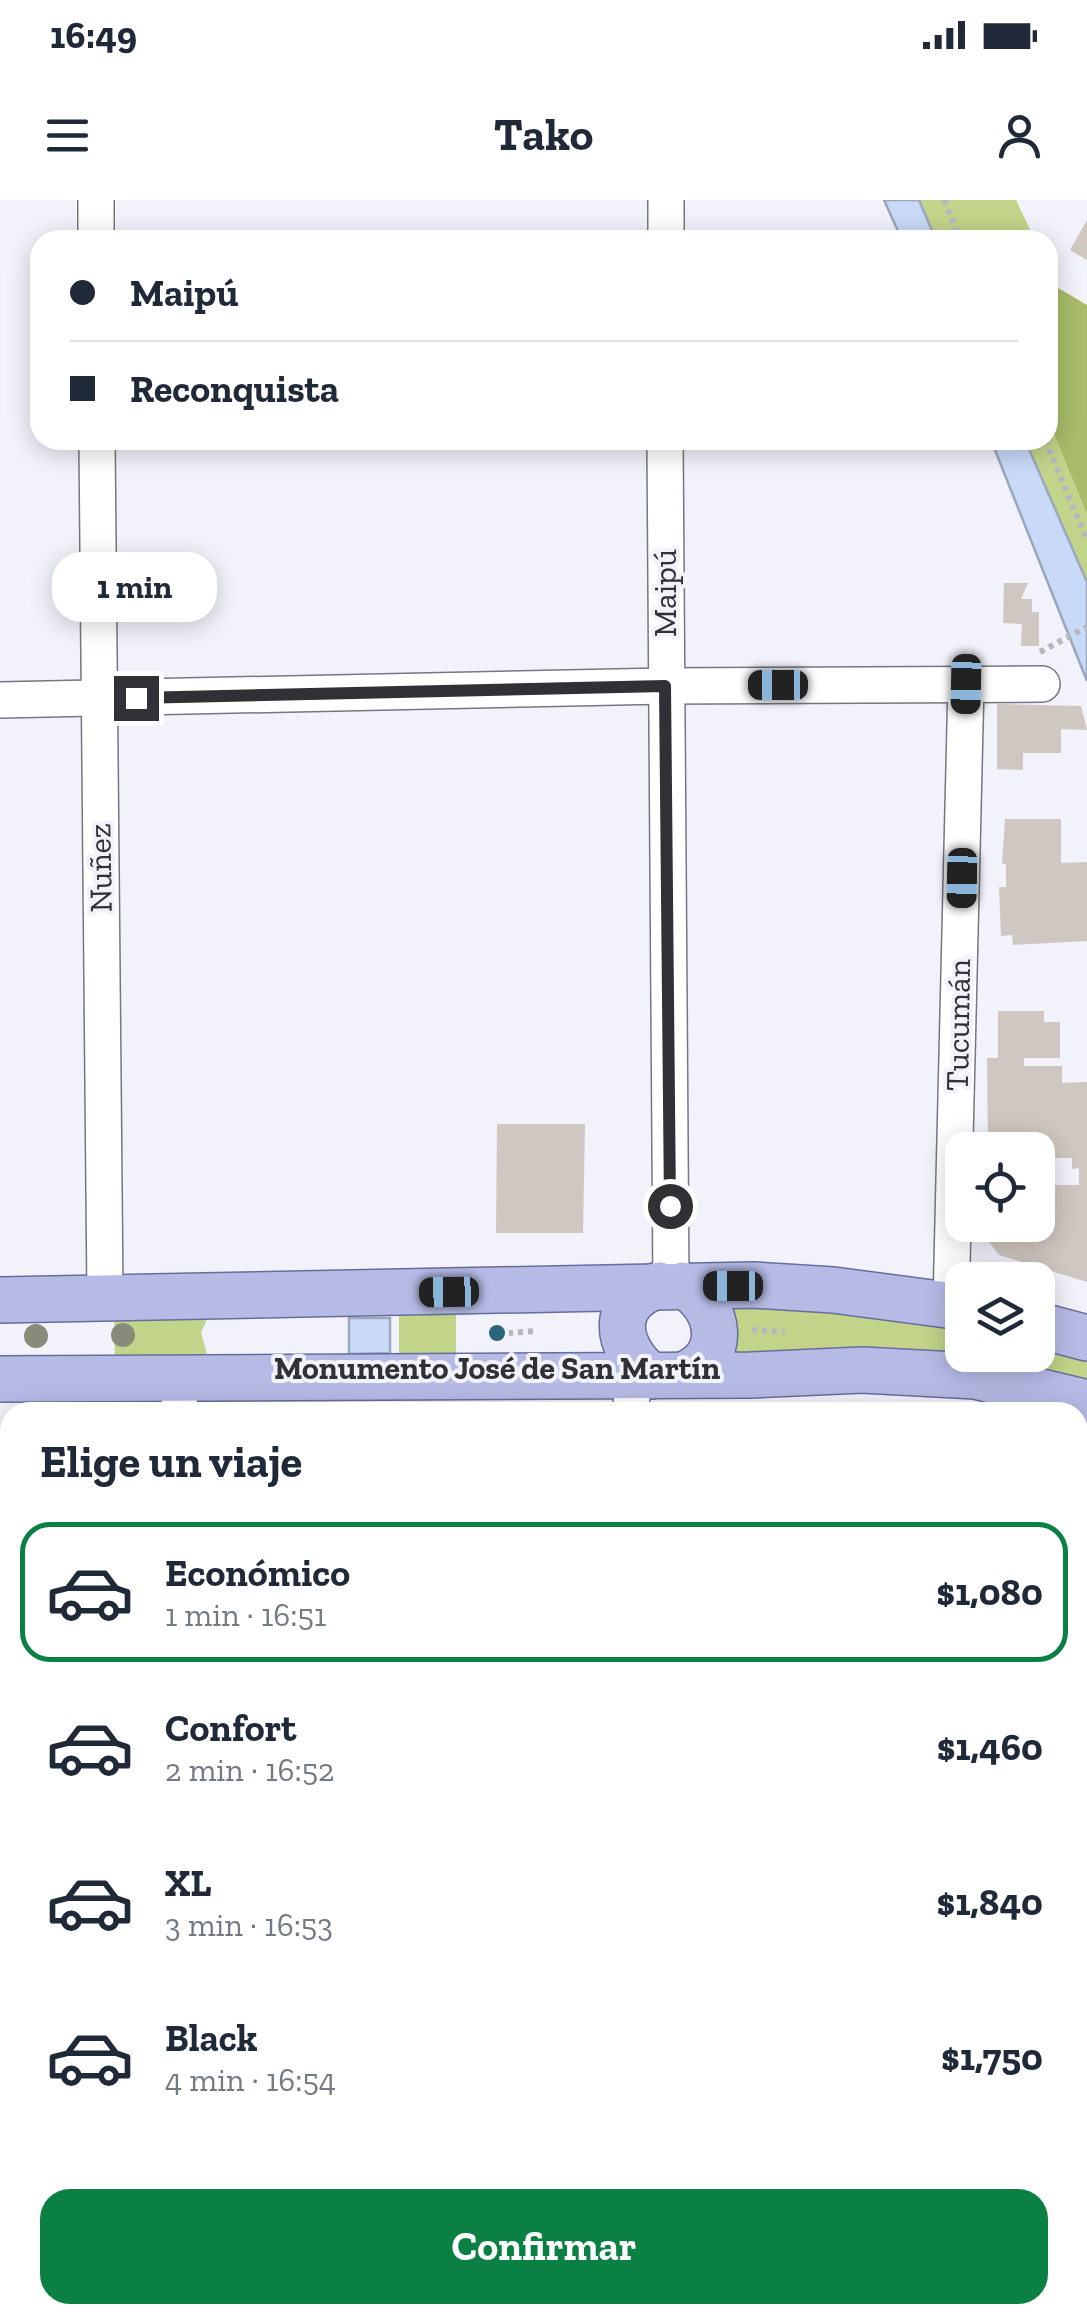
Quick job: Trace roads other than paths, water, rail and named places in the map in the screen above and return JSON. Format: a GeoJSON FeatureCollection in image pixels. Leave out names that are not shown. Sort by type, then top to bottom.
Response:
{"type":"FeatureCollection","features":[{"type":"Feature","properties":{"kind":"main road"},"geometry":{"type":"LineString","coordinates":[[0,1300],[671,1286],[833,1290],[945,1304]]}},
{"type":"Feature","properties":{"kind":"main road"},"geometry":{"type":"LineString","coordinates":[[671,1286],[704,1299],[716,1329],[706,1359],[650,1385],[627,1353],[622,1323],[637,1297],[671,1286]]}},
{"type":"Feature","properties":{"kind":"main road"},"geometry":{"type":"LineString","coordinates":[[1055,1330],[1087,1338]]}},
{"type":"Feature","properties":{"kind":"main road"},"geometry":{"type":"LineString","coordinates":[[0,1380],[179,1396],[650,1385],[927,1372],[975,1376],[1083,1402]]}},
{"type":"Feature","properties":{"kind":"street"},"geometry":{"type":"LineString","coordinates":[[96,200],[96,230]]}},
{"type":"Feature","properties":{"kind":"street"},"geometry":{"type":"LineString","coordinates":[[666,200],[666,230]]}},
{"type":"Feature","properties":{"kind":"street","name":"Nuñez"},"geometry":{"type":"LineString","coordinates":[[97,450],[104,1296]]}},
{"type":"Feature","properties":{"kind":"street","name":"Maipú"},"geometry":{"type":"LineString","coordinates":[[665,450],[671,1286]]}},
{"type":"Feature","properties":{"kind":"street","name":"Tucumán"},"geometry":{"type":"LineString","coordinates":[[958,1262],[966,684]]}},
{"type":"Feature","properties":{"kind":"street"},"geometry":{"type":"LineString","coordinates":[[0,700],[665,686],[1042,684]]}},
{"type":"Feature","properties":{"kind":"water"},"geometry":{"type":"Polygon","coordinates":[[[884,200],[919,200],[932,230],[898,230],[884,200]]]}},
{"type":"Feature","properties":{"kind":"water"},"geometry":{"type":"Polygon","coordinates":[[[995,450],[1029,450],[1087,582],[1087,681],[995,450]]]}},
{"type":"Feature","properties":{"kind":"water"},"geometry":{"type":"Polygon","coordinates":[[[349,1318],[390,1318],[390,1353],[349,1354],[349,1318]]]}},
{"type":"Feature","properties":{"kind":"place","name":"Monumento José de San Martín"},"geometry":{"type":"Point","coordinates":[497,1333]}}]}
